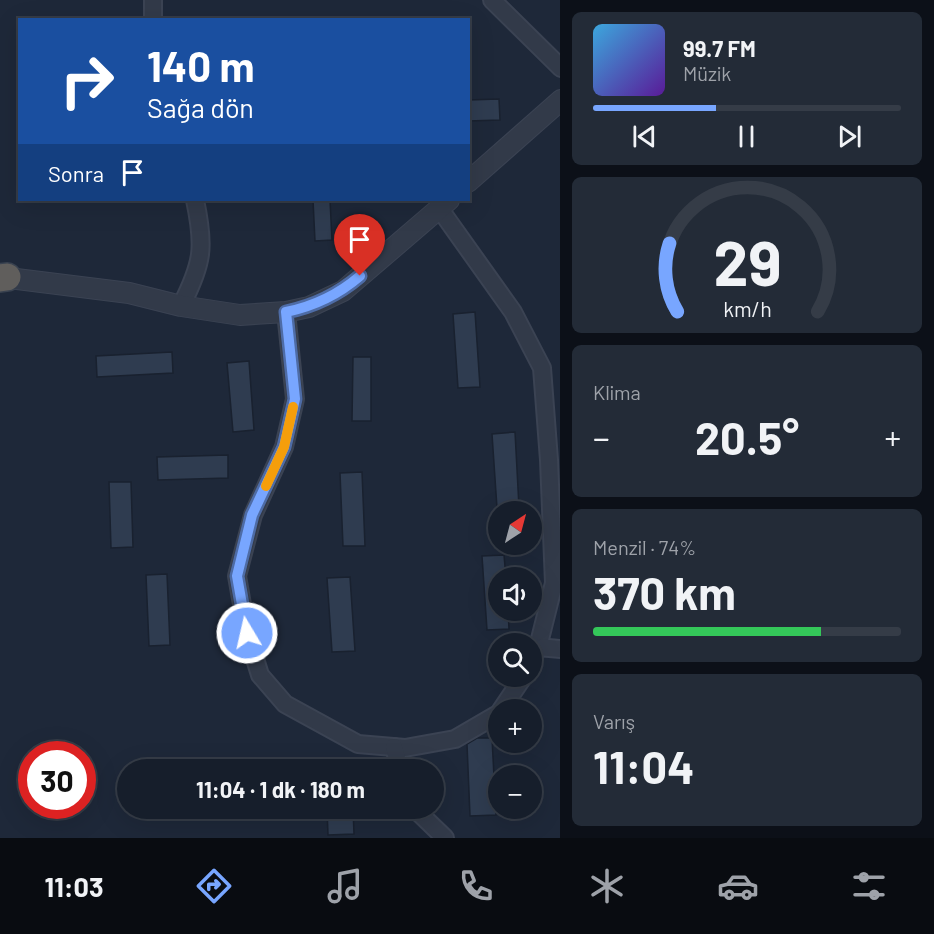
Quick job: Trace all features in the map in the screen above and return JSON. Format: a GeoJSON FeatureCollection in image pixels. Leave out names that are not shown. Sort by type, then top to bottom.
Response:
{"type":"FeatureCollection","features":[{"type":"Feature","properties":{"kind":"street"},"geometry":{"type":"LineString","coordinates":[[153,0],[153,18]]}},
{"type":"Feature","properties":{"kind":"street"},"geometry":{"type":"LineString","coordinates":[[492,0],[560,67]]}},
{"type":"Feature","properties":{"kind":"street"},"geometry":{"type":"LineString","coordinates":[[470,180],[560,101]]}},
{"type":"Feature","properties":{"kind":"street"},"geometry":{"type":"LineString","coordinates":[[181,306],[196,277],[202,238],[195,201]]}},
{"type":"Feature","properties":{"kind":"street"},"geometry":{"type":"LineString","coordinates":[[2,277],[129,293],[181,306],[240,315],[286,312],[309,307],[343,291],[444,204],[513,312],[542,368],[549,460],[554,583],[540,633]]}},
{"type":"Feature","properties":{"kind":"street"},"geometry":{"type":"LineString","coordinates":[[286,312],[295,399],[284,447],[252,515],[237,576],[247,633],[260,675],[285,704],[358,744],[405,748],[455,739],[488,720]]}},
{"type":"Feature","properties":{"kind":"street"},"geometry":{"type":"LineString","coordinates":[[542,653],[560,649]]}},
{"type":"Feature","properties":{"kind":"street"},"geometry":{"type":"LineString","coordinates":[[394,747],[397,759]]}},
{"type":"Feature","properties":{"kind":"street"},"geometry":{"type":"LineString","coordinates":[[425,819],[445,838]]}},
{"type":"Feature","properties":{"kind":"building"},"geometry":{"type":"Polygon","coordinates":[[[499,99],[500,120],[470,121],[470,100],[499,99]]]}},
{"type":"Feature","properties":{"kind":"building"},"geometry":{"type":"Polygon","coordinates":[[[313,201],[330,201],[332,240],[315,241],[313,201]]]}},
{"type":"Feature","properties":{"kind":"building"},"geometry":{"type":"Polygon","coordinates":[[[475,312],[480,387],[458,388],[453,314],[475,312]]]}},
{"type":"Feature","properties":{"kind":"building"},"geometry":{"type":"Polygon","coordinates":[[[172,352],[173,373],[97,377],[96,356],[172,352]]]}},
{"type":"Feature","properties":{"kind":"building"},"geometry":{"type":"Polygon","coordinates":[[[353,357],[371,357],[371,421],[352,421],[353,357]]]}},
{"type":"Feature","properties":{"kind":"building"},"geometry":{"type":"Polygon","coordinates":[[[249,361],[254,430],[233,432],[227,363],[249,361]]]}},
{"type":"Feature","properties":{"kind":"building"},"geometry":{"type":"Polygon","coordinates":[[[515,432],[519,501],[497,501],[492,434],[515,432]]]}},
{"type":"Feature","properties":{"kind":"building"},"geometry":{"type":"Polygon","coordinates":[[[228,455],[228,478],[158,480],[157,457],[228,455]]]}},
{"type":"Feature","properties":{"kind":"building"},"geometry":{"type":"Polygon","coordinates":[[[362,472],[365,546],[343,546],[340,473],[362,472]]]}},
{"type":"Feature","properties":{"kind":"building"},"geometry":{"type":"Polygon","coordinates":[[[109,482],[131,482],[133,547],[111,548],[109,482]]]}},
{"type":"Feature","properties":{"kind":"building"},"geometry":{"type":"Polygon","coordinates":[[[504,555],[505,567],[488,567],[488,621],[509,621],[509,629],[487,630],[482,556],[504,555]]]}},
{"type":"Feature","properties":{"kind":"building"},"geometry":{"type":"Polygon","coordinates":[[[167,574],[170,645],[149,646],[146,575],[167,574]]]}},
{"type":"Feature","properties":{"kind":"building"},"geometry":{"type":"Polygon","coordinates":[[[350,577],[355,651],[332,652],[327,578],[350,577]]]}},
{"type":"Feature","properties":{"kind":"building"},"geometry":{"type":"Polygon","coordinates":[[[477,738],[488,738],[488,753],[493,753],[493,765],[488,765],[488,815],[470,816],[467,744],[477,738]]]}},
{"type":"Feature","properties":{"kind":"building"},"geometry":{"type":"Polygon","coordinates":[[[327,819],[353,819],[354,834],[328,835],[327,819]]]}},
{"type":"Feature","properties":{"kind":"slow traffic"},"geometry":{"type":"LineString","coordinates":[[266,486],[284,447],[293,407]]}},
{"type":"Feature","properties":{"kind":"route"},"geometry":{"type":"LineString","coordinates":[[247,633],[237,576],[252,515],[284,447],[295,399],[286,312],[309,307],[343,291],[360,276]]}}]}
